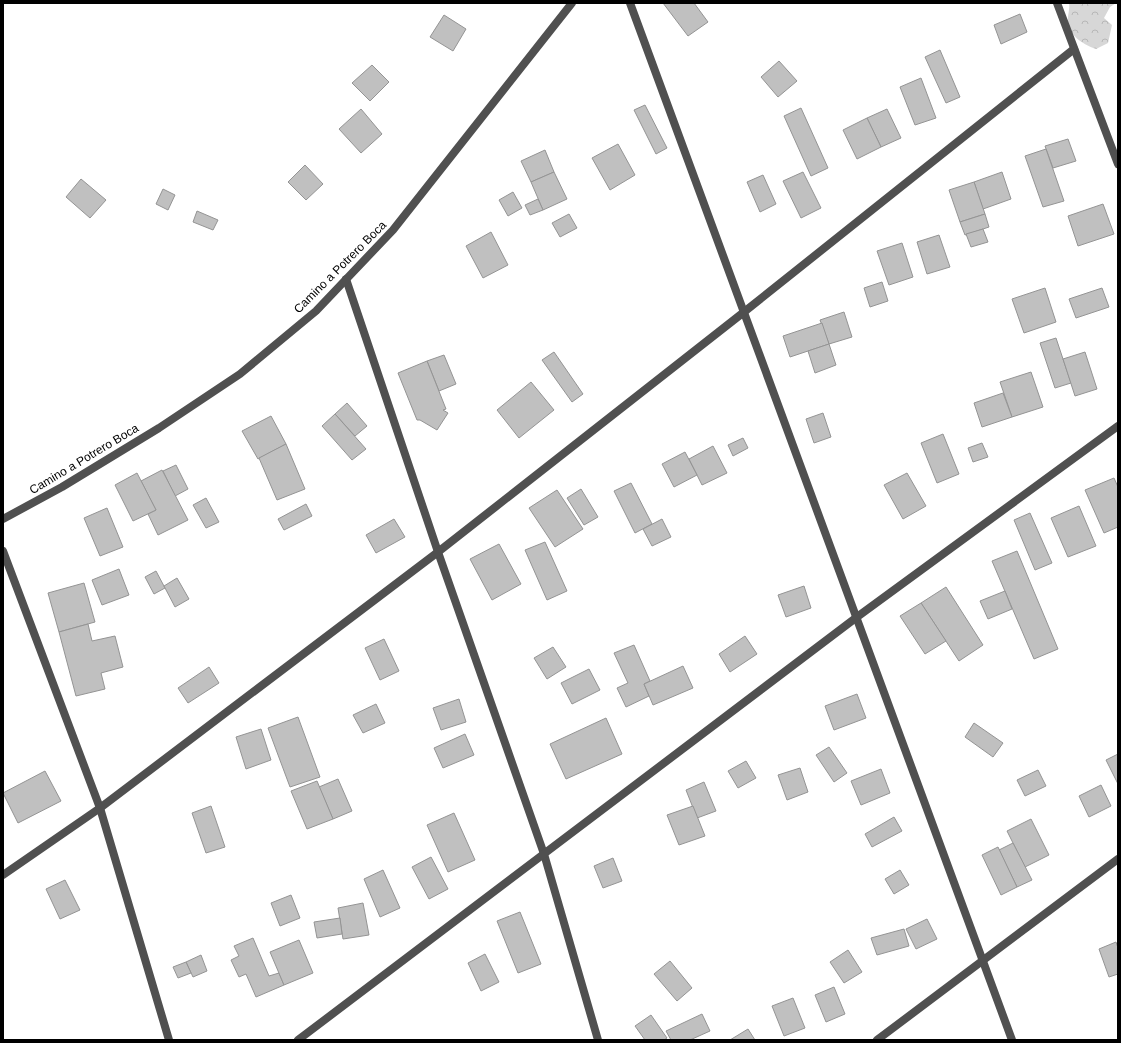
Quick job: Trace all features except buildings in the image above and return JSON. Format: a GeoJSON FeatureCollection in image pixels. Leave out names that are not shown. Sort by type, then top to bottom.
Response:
{"type":"FeatureCollection","features":[{"type":"Feature","properties":{"kind":"street","name":"Camino a Potrero Boca"},"geometry":{"type":"LineString","coordinates":[[3,519],[69,484],[159,428],[240,374],[316,311],[393,230],[572,3]]}},
{"type":"Feature","properties":{"kind":"street"},"geometry":{"type":"LineString","coordinates":[[630,3],[1012,1040]]}},
{"type":"Feature","properties":{"kind":"street"},"geometry":{"type":"LineString","coordinates":[[1057,3],[1118,164]]}},
{"type":"Feature","properties":{"kind":"street"},"geometry":{"type":"LineString","coordinates":[[3,875],[100,808],[438,552],[744,312],[1074,49]]}},
{"type":"Feature","properties":{"kind":"street"},"geometry":{"type":"LineString","coordinates":[[346,279],[438,552],[544,854],[598,1040]]}},
{"type":"Feature","properties":{"kind":"street"},"geometry":{"type":"LineString","coordinates":[[298,1040],[857,617],[1118,426]]}},
{"type":"Feature","properties":{"kind":"street"},"geometry":{"type":"LineString","coordinates":[[3,551],[100,808],[169,1040]]}},
{"type":"Feature","properties":{"kind":"street"},"geometry":{"type":"LineString","coordinates":[[877,1040],[1118,860]]}},
{"type":"Feature","properties":{"kind":"green space"},"geometry":{"type":"Polygon","coordinates":[[[1069,3],[1116,3],[1110,7],[1104,18],[1112,25],[1108,43],[1096,49],[1081,42],[1073,34],[1070,30],[1068,19],[1069,3]]]}}]}
